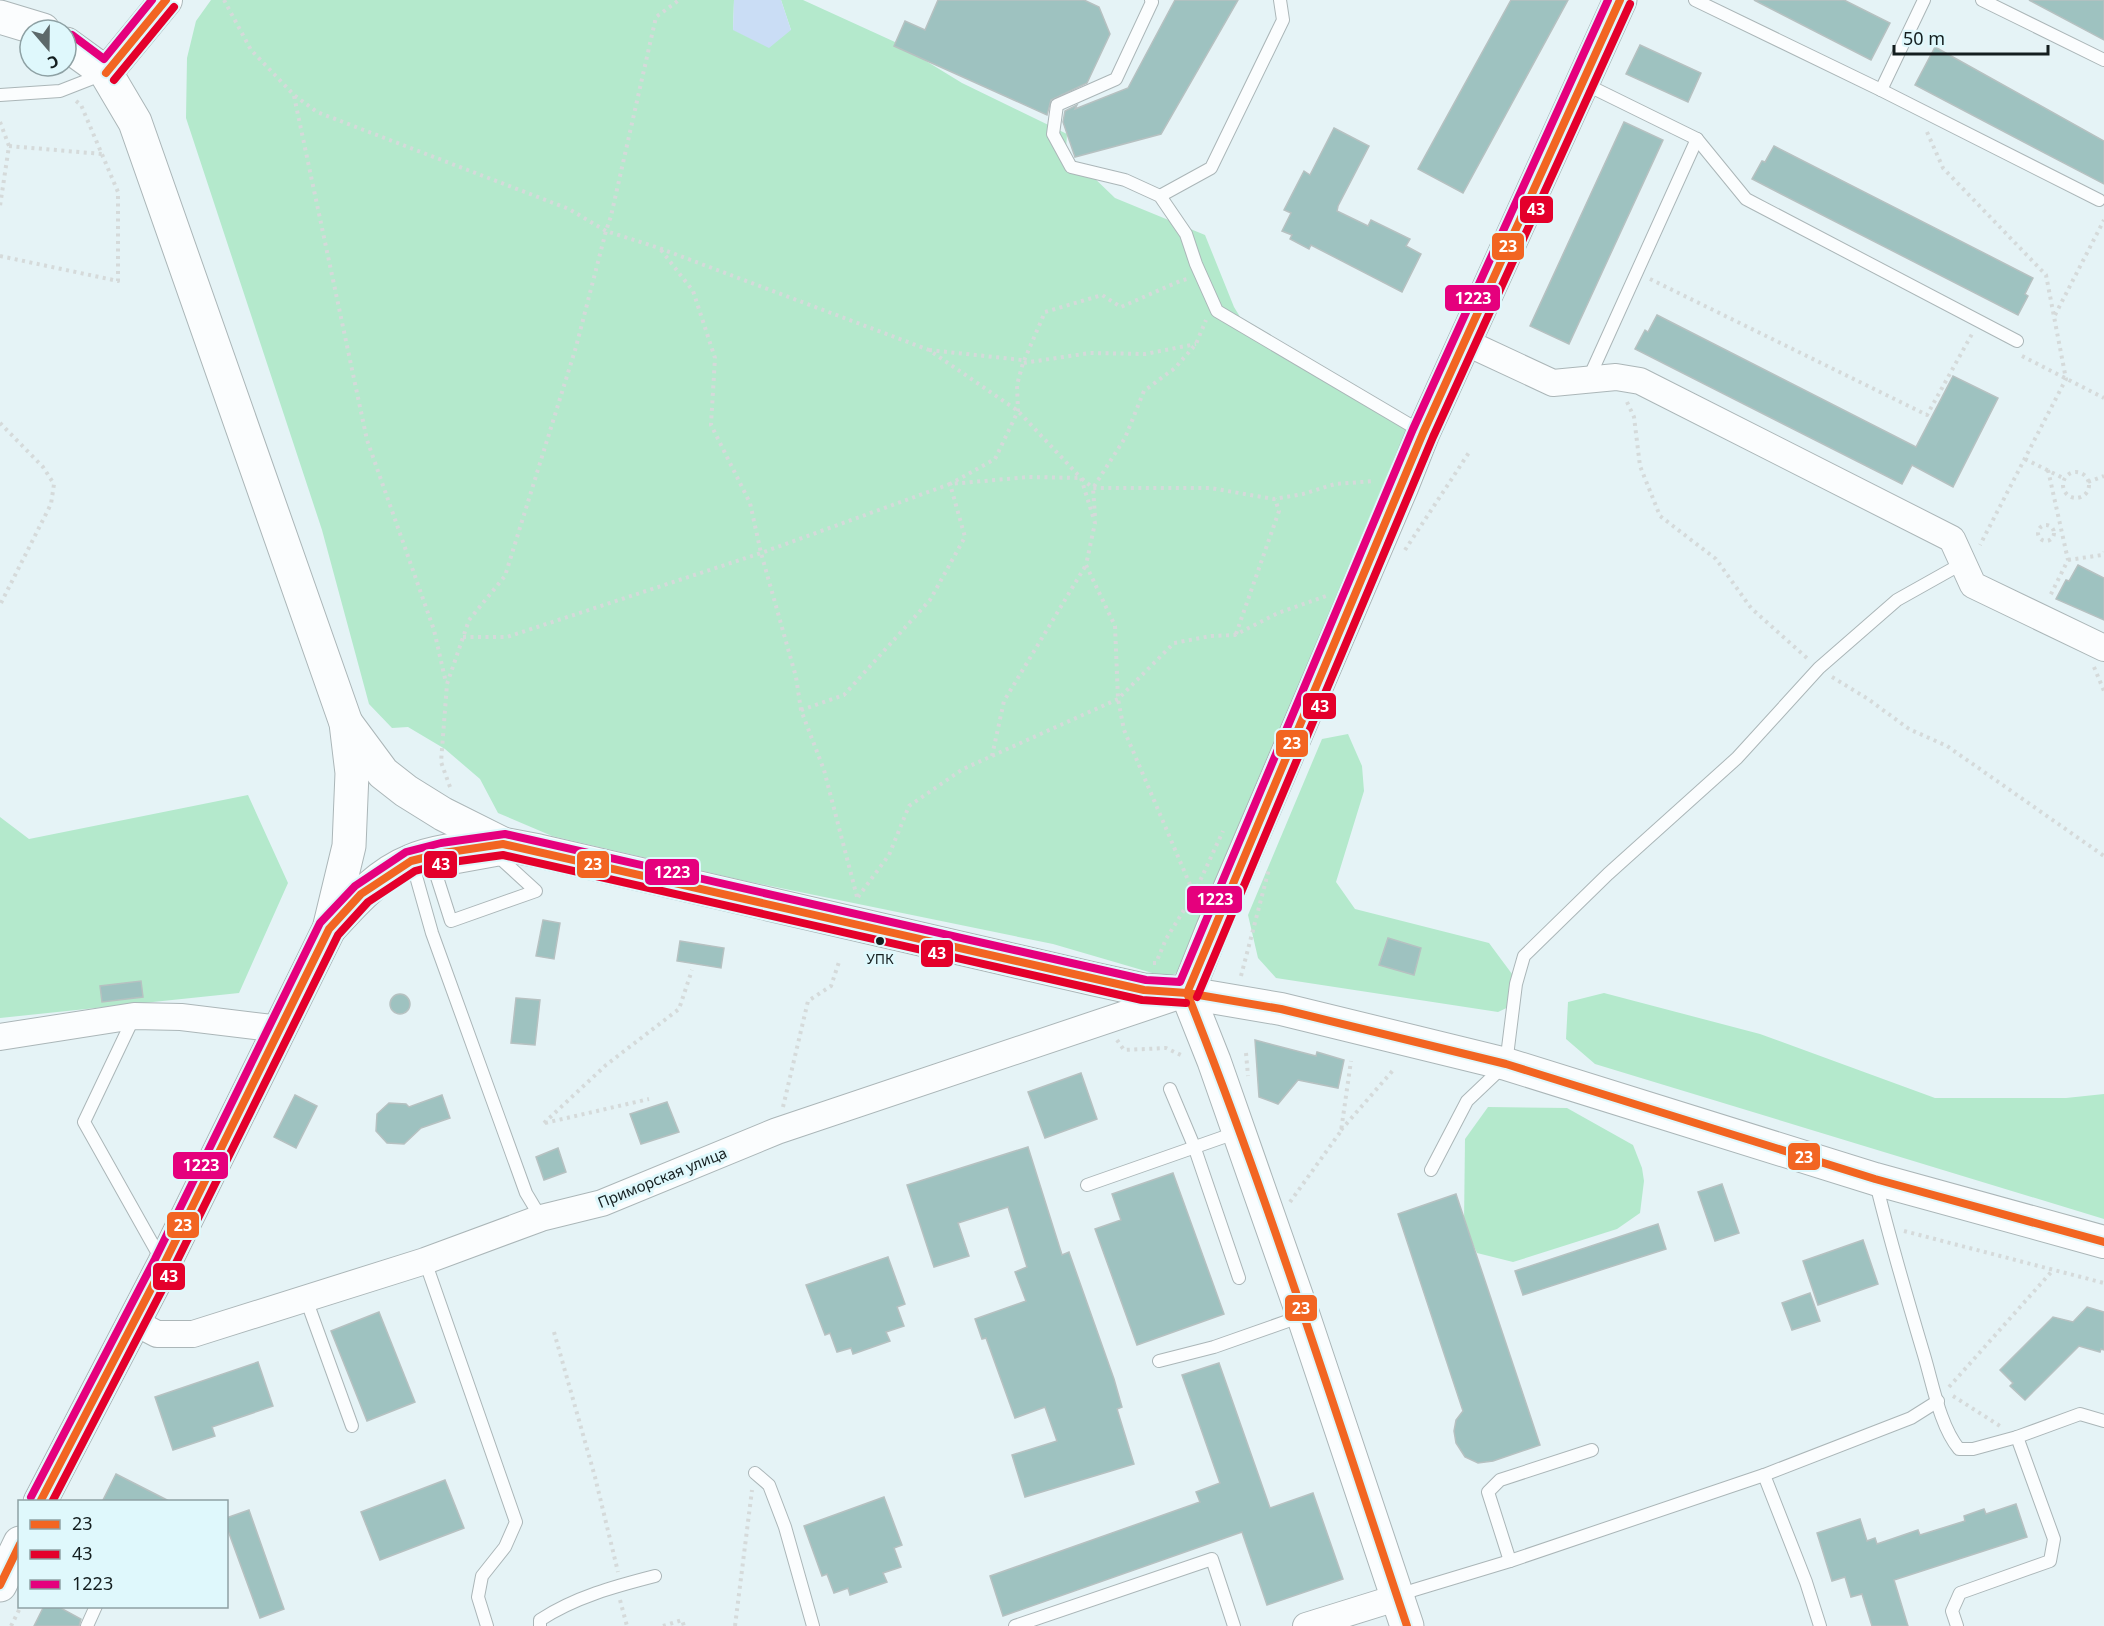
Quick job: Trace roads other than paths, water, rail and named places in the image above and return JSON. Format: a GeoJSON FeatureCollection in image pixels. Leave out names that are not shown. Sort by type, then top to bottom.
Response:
{"type":"FeatureCollection","features":[{"type":"Feature","properties":{"kind":"main road"},"geometry":{"type":"LineString","coordinates":[[1402,1612],[1303,1315],[1188,993],[1213,928],[1423,433],[1620,0]]}},
{"type":"Feature","properties":{"kind":"main road"},"geometry":{"type":"LineString","coordinates":[[0,17],[18,22]]}},
{"type":"Feature","properties":{"kind":"main road"},"geometry":{"type":"LineString","coordinates":[[41,1500],[164,1264],[329,929],[349,846],[352,773],[346,723],[135,122],[106,73],[78,53]]}},
{"type":"Feature","properties":{"kind":"main road"},"geometry":{"type":"LineString","coordinates":[[346,723],[383,773],[415,797],[503,844],[1144,990],[1188,993]]}},
{"type":"Feature","properties":{"kind":"main road"},"geometry":{"type":"LineString","coordinates":[[329,929],[361,894],[411,861],[443,861],[503,844]]}},
{"type":"Feature","properties":{"kind":"main road"},"geometry":{"type":"LineString","coordinates":[[0,1586],[18,1547]]}},
{"type":"Feature","properties":{"kind":"street"},"geometry":{"type":"LineString","coordinates":[[106,73],[166,0]]}},
{"type":"Feature","properties":{"kind":"street"},"geometry":{"type":"LineString","coordinates":[[1465,342],[1553,383],[1616,377],[1640,381],[1952,539],[1973,585],[2104,648]]}},
{"type":"Feature","properties":{"kind":"street"},"geometry":{"type":"LineString","coordinates":[[1188,993],[1281,1009],[1506,1064],[1875,1179],[2104,1242]]}},
{"type":"Feature","properties":{"kind":"street","name":"Приморская улица"},"geometry":{"type":"LineString","coordinates":[[134,1322],[157,1334],[193,1335],[425,1261],[541,1218],[602,1203],[777,1131],[1188,993]]}},
{"type":"Feature","properties":{"kind":"street"},"geometry":{"type":"LineString","coordinates":[[0,1036],[135,1016],[181,1017],[280,1029]]}},
{"type":"Feature","properties":{"kind":"street"},"geometry":{"type":"LineString","coordinates":[[1306,1626],[1402,1612]]}},
{"type":"Feature","properties":{"kind":"lane"},"geometry":{"type":"LineString","coordinates":[[1151,0],[1116,79],[1057,105],[1053,134],[1071,167],[1125,180],[1160,196],[1186,234],[1196,264],[1217,311],[1423,433]]}},
{"type":"Feature","properties":{"kind":"lane"},"geometry":{"type":"LineString","coordinates":[[1160,196],[1211,168],[1283,20],[1280,0]]}},
{"type":"Feature","properties":{"kind":"lane"},"geometry":{"type":"LineString","coordinates":[[1695,0],[1916,107],[2099,200]]}},
{"type":"Feature","properties":{"kind":"lane"},"geometry":{"type":"LineString","coordinates":[[1881,90],[1924,0]]}},
{"type":"Feature","properties":{"kind":"lane"},"geometry":{"type":"LineString","coordinates":[[1983,0],[2104,60]]}},
{"type":"Feature","properties":{"kind":"lane"},"geometry":{"type":"LineString","coordinates":[[0,95],[60,91],[106,73]]}},
{"type":"Feature","properties":{"kind":"lane"},"geometry":{"type":"LineString","coordinates":[[1583,83],[1697,139],[1746,199],[2017,341]]}},
{"type":"Feature","properties":{"kind":"lane"},"geometry":{"type":"LineString","coordinates":[[1588,380],[1697,139]]}},
{"type":"Feature","properties":{"kind":"lane"},"geometry":{"type":"LineString","coordinates":[[1431,1170],[1467,1101],[1506,1064],[1516,984],[1524,956],[1608,874],[1737,758],[1819,668],[1897,600],[1963,563]]}},
{"type":"Feature","properties":{"kind":"lane"},"geometry":{"type":"LineString","coordinates":[[501,859],[536,891],[451,921],[435,870],[443,861],[501,859]]}},
{"type":"Feature","properties":{"kind":"lane"},"geometry":{"type":"LineString","coordinates":[[411,861],[432,933],[526,1193],[541,1218]]}},
{"type":"Feature","properties":{"kind":"lane"},"geometry":{"type":"LineString","coordinates":[[135,1016],[84,1122],[164,1264]]}},
{"type":"Feature","properties":{"kind":"lane"},"geometry":{"type":"LineString","coordinates":[[1170,1089],[1194,1146],[1239,1278]]}},
{"type":"Feature","properties":{"kind":"lane"},"geometry":{"type":"LineString","coordinates":[[1087,1185],[1239,1132]]}},
{"type":"Feature","properties":{"kind":"lane"},"geometry":{"type":"LineString","coordinates":[[1875,1179],[1886,1226],[1938,1401],[1950,1438],[1959,1449],[1972,1449],[2017,1437],[2080,1414],[2104,1421]]}},
{"type":"Feature","properties":{"kind":"lane"},"geometry":{"type":"LineString","coordinates":[[425,1261],[516,1522],[505,1547],[482,1576],[478,1597],[487,1626]]}},
{"type":"Feature","properties":{"kind":"lane"},"geometry":{"type":"LineString","coordinates":[[306,1299],[352,1426]]}},
{"type":"Feature","properties":{"kind":"lane"},"geometry":{"type":"LineString","coordinates":[[1159,1361],[1214,1347],[1303,1315]]}},
{"type":"Feature","properties":{"kind":"lane"},"geometry":{"type":"LineString","coordinates":[[1402,1612],[1414,1590],[1510,1561],[1764,1475],[1911,1418],[1938,1401]]}},
{"type":"Feature","properties":{"kind":"lane"},"geometry":{"type":"LineString","coordinates":[[1958,1626],[1952,1611],[1960,1593],[2050,1561],[2054,1539],[2017,1437]]}},
{"type":"Feature","properties":{"kind":"lane"},"geometry":{"type":"LineString","coordinates":[[1510,1561],[1488,1492],[1500,1480],[1592,1450]]}},
{"type":"Feature","properties":{"kind":"lane"},"geometry":{"type":"LineString","coordinates":[[754,1473],[769,1485],[785,1527],[813,1626]]}},
{"type":"Feature","properties":{"kind":"lane"},"geometry":{"type":"LineString","coordinates":[[1764,1475],[1806,1582],[1820,1626]]}},
{"type":"Feature","properties":{"kind":"lane"},"geometry":{"type":"LineString","coordinates":[[1015,1626],[1212,1559],[1234,1626]]}},
{"type":"Feature","properties":{"kind":"lane"},"geometry":{"type":"LineString","coordinates":[[540,1626],[540,1620],[562,1606],[621,1585],[655,1576]]}},
{"type":"Feature","properties":{"kind":"lane"},"geometry":{"type":"LineString","coordinates":[[87,1626],[95,1608]]}},
{"type":"Feature","properties":{"kind":"water"},"geometry":{"type":"Polygon","coordinates":[[[734,0],[781,0],[791,30],[769,48],[733,30],[734,0]]]}},
{"type":"Feature","properties":{"kind":"place","name":"УПК"},"geometry":{"type":"Point","coordinates":[880,941]}}]}
